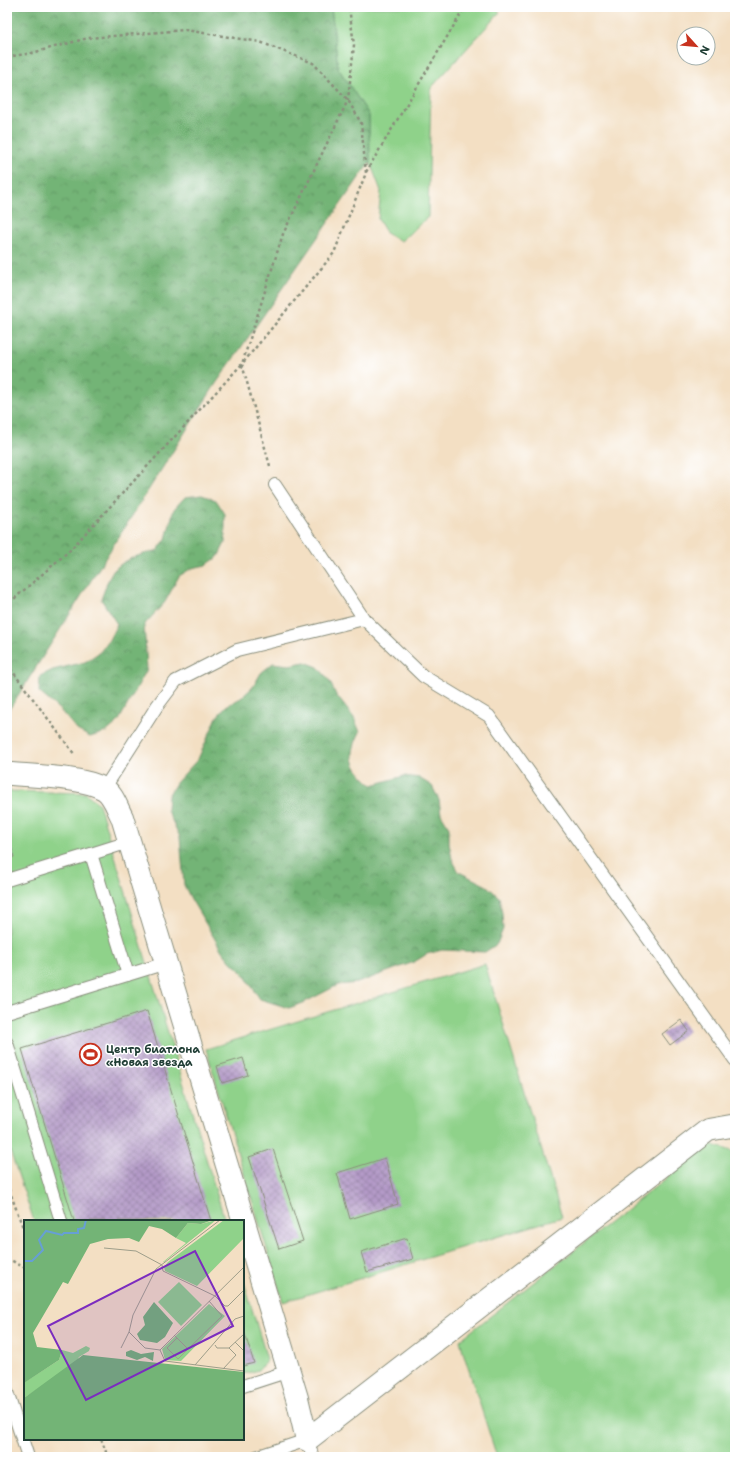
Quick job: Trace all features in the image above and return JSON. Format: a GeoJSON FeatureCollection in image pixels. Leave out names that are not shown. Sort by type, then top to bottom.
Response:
{"type":"FeatureCollection","features":[{"type":"Feature","properties":{"kind":"street"},"geometry":{"type":"LineString","coordinates":[[7,774],[79,780],[104,789],[111,797],[122,817],[243,1220]]}},
{"type":"Feature","properties":{"kind":"street"},"geometry":{"type":"LineString","coordinates":[[244,1222],[289,1371],[310,1448],[708,1130],[731,1126],[735,1127]]}},
{"type":"Feature","properties":{"kind":"lane"},"geometry":{"type":"LineString","coordinates":[[275,485],[364,619],[423,676],[489,716],[735,1060]]}},
{"type":"Feature","properties":{"kind":"lane"},"geometry":{"type":"LineString","coordinates":[[104,789],[157,706],[176,681],[237,650],[364,619]]}},
{"type":"Feature","properties":{"kind":"lane"},"geometry":{"type":"LineString","coordinates":[[7,880],[129,842]]}},
{"type":"Feature","properties":{"kind":"lane"},"geometry":{"type":"LineString","coordinates":[[91,854],[128,975]]}},
{"type":"Feature","properties":{"kind":"lane"},"geometry":{"type":"LineString","coordinates":[[7,1012],[166,963]]}},
{"type":"Feature","properties":{"kind":"lane"},"geometry":{"type":"LineString","coordinates":[[7,1044],[61,1220]]}},
{"type":"Feature","properties":{"kind":"lane"},"geometry":{"type":"LineString","coordinates":[[244,1386],[289,1371]]}},
{"type":"Feature","properties":{"kind":"lane"},"geometry":{"type":"LineString","coordinates":[[7,1392],[28,1457]]}},
{"type":"Feature","properties":{"kind":"lane"},"geometry":{"type":"LineString","coordinates":[[256,1457],[310,1448]]}},
{"type":"Feature","properties":{"kind":"path"},"geometry":{"type":"LineString","coordinates":[[275,485],[242,364],[283,234],[348,100],[354,45],[349,7]]}},
{"type":"Feature","properties":{"kind":"path"},"geometry":{"type":"LineString","coordinates":[[7,605],[70,550],[242,364],[334,252],[366,173],[465,7]]}},
{"type":"Feature","properties":{"kind":"path"},"geometry":{"type":"LineString","coordinates":[[7,58],[88,38],[185,30],[260,42],[313,63],[348,100],[361,123],[366,173]]}},
{"type":"Feature","properties":{"kind":"path"},"geometry":{"type":"LineString","coordinates":[[7,664],[79,760]]}},
{"type":"Feature","properties":{"kind":"path"},"geometry":{"type":"LineString","coordinates":[[7,1184],[8,1193],[24,1231]]}},
{"type":"Feature","properties":{"kind":"path"},"geometry":{"type":"LineString","coordinates":[[7,1258],[24,1267]]}},
{"type":"Feature","properties":{"kind":"path"},"geometry":{"type":"LineString","coordinates":[[101,1440],[108,1457]]}},
{"type":"Feature","properties":{"kind":"green space"},"geometry":{"type":"Polygon","coordinates":[[[7,7],[331,7],[338,68],[369,115],[370,162],[215,385],[7,713],[7,7]]]}},
{"type":"Feature","properties":{"kind":"green space"},"geometry":{"type":"Polygon","coordinates":[[[331,7],[495,7],[500,12],[431,88],[428,217],[401,241],[387,234],[378,219],[381,191],[370,162],[369,115],[338,68],[331,7]]]}},
{"type":"Feature","properties":{"kind":"green space"},"geometry":{"type":"Polygon","coordinates":[[[202,495],[216,500],[225,514],[225,543],[218,557],[206,565],[192,568],[179,576],[165,602],[144,625],[147,669],[118,722],[106,732],[90,737],[77,730],[61,711],[39,692],[40,676],[53,670],[85,662],[100,652],[109,640],[117,624],[101,599],[112,573],[124,562],[140,555],[157,551],[166,539],[174,509],[185,497],[202,495]]]}},
{"type":"Feature","properties":{"kind":"green space"},"geometry":{"type":"Polygon","coordinates":[[[305,662],[318,667],[329,680],[336,695],[354,718],[360,732],[354,749],[354,761],[356,767],[372,785],[404,776],[419,778],[432,786],[439,800],[441,814],[449,827],[449,843],[452,859],[459,872],[487,886],[499,897],[503,929],[497,944],[485,952],[442,950],[427,954],[414,962],[357,983],[338,985],[303,1003],[289,1008],[260,999],[243,973],[222,951],[184,885],[180,837],[167,810],[168,796],[176,783],[198,759],[217,717],[226,706],[241,698],[253,687],[261,673],[273,663],[289,665],[305,662]]]}},
{"type":"Feature","properties":{"kind":"green space","name":"Центр биатлона «Новая звезда"},"geometry":{"type":"Polygon","coordinates":[[[7,791],[86,793],[99,804],[225,1220],[34,1220],[7,1142],[7,791]]]}},
{"type":"Feature","properties":{"kind":"green space"},"geometry":{"type":"Polygon","coordinates":[[[485,964],[562,1217],[283,1302],[206,1049],[485,964]]]}},
{"type":"Feature","properties":{"kind":"green space"},"geometry":{"type":"Polygon","coordinates":[[[710,1144],[735,1152],[735,1457],[497,1457],[460,1340],[710,1144]]]}},
{"type":"Feature","properties":{"kind":"green space"},"geometry":{"type":"Polygon","coordinates":[[[244,1282],[267,1359],[259,1370],[244,1374],[244,1282]]]}},
{"type":"Feature","properties":{"kind":"building"},"geometry":{"type":"Polygon","coordinates":[[[7,835],[14,857],[7,859],[7,835]]]}},
{"type":"Feature","properties":{"kind":"building"},"geometry":{"type":"Polygon","coordinates":[[[147,1011],[211,1220],[74,1220],[22,1049],[147,1011]]]}},
{"type":"Feature","properties":{"kind":"building"},"geometry":{"type":"Polygon","coordinates":[[[681,1020],[689,1031],[670,1045],[662,1034],[681,1020]]]}},
{"type":"Feature","properties":{"kind":"building"},"geometry":{"type":"Polygon","coordinates":[[[243,1058],[248,1075],[222,1083],[217,1066],[243,1058]]]}},
{"type":"Feature","properties":{"kind":"building"},"geometry":{"type":"Polygon","coordinates":[[[273,1149],[303,1241],[279,1249],[249,1157],[273,1149]]]}},
{"type":"Feature","properties":{"kind":"building"},"geometry":{"type":"Polygon","coordinates":[[[385,1158],[398,1204],[350,1219],[337,1173],[385,1158]]]}},
{"type":"Feature","properties":{"kind":"building"},"geometry":{"type":"Polygon","coordinates":[[[407,1238],[413,1259],[367,1272],[361,1252],[407,1238]]]}},
{"type":"Feature","properties":{"kind":"building"},"geometry":{"type":"Polygon","coordinates":[[[244,1331],[254,1363],[244,1366],[244,1331]]]}},
{"type":"Feature","properties":{"kind":"place","name":"Центр биатлона «Новая звезда"},"geometry":{"type":"Point","coordinates":[91,1055]}}]}
